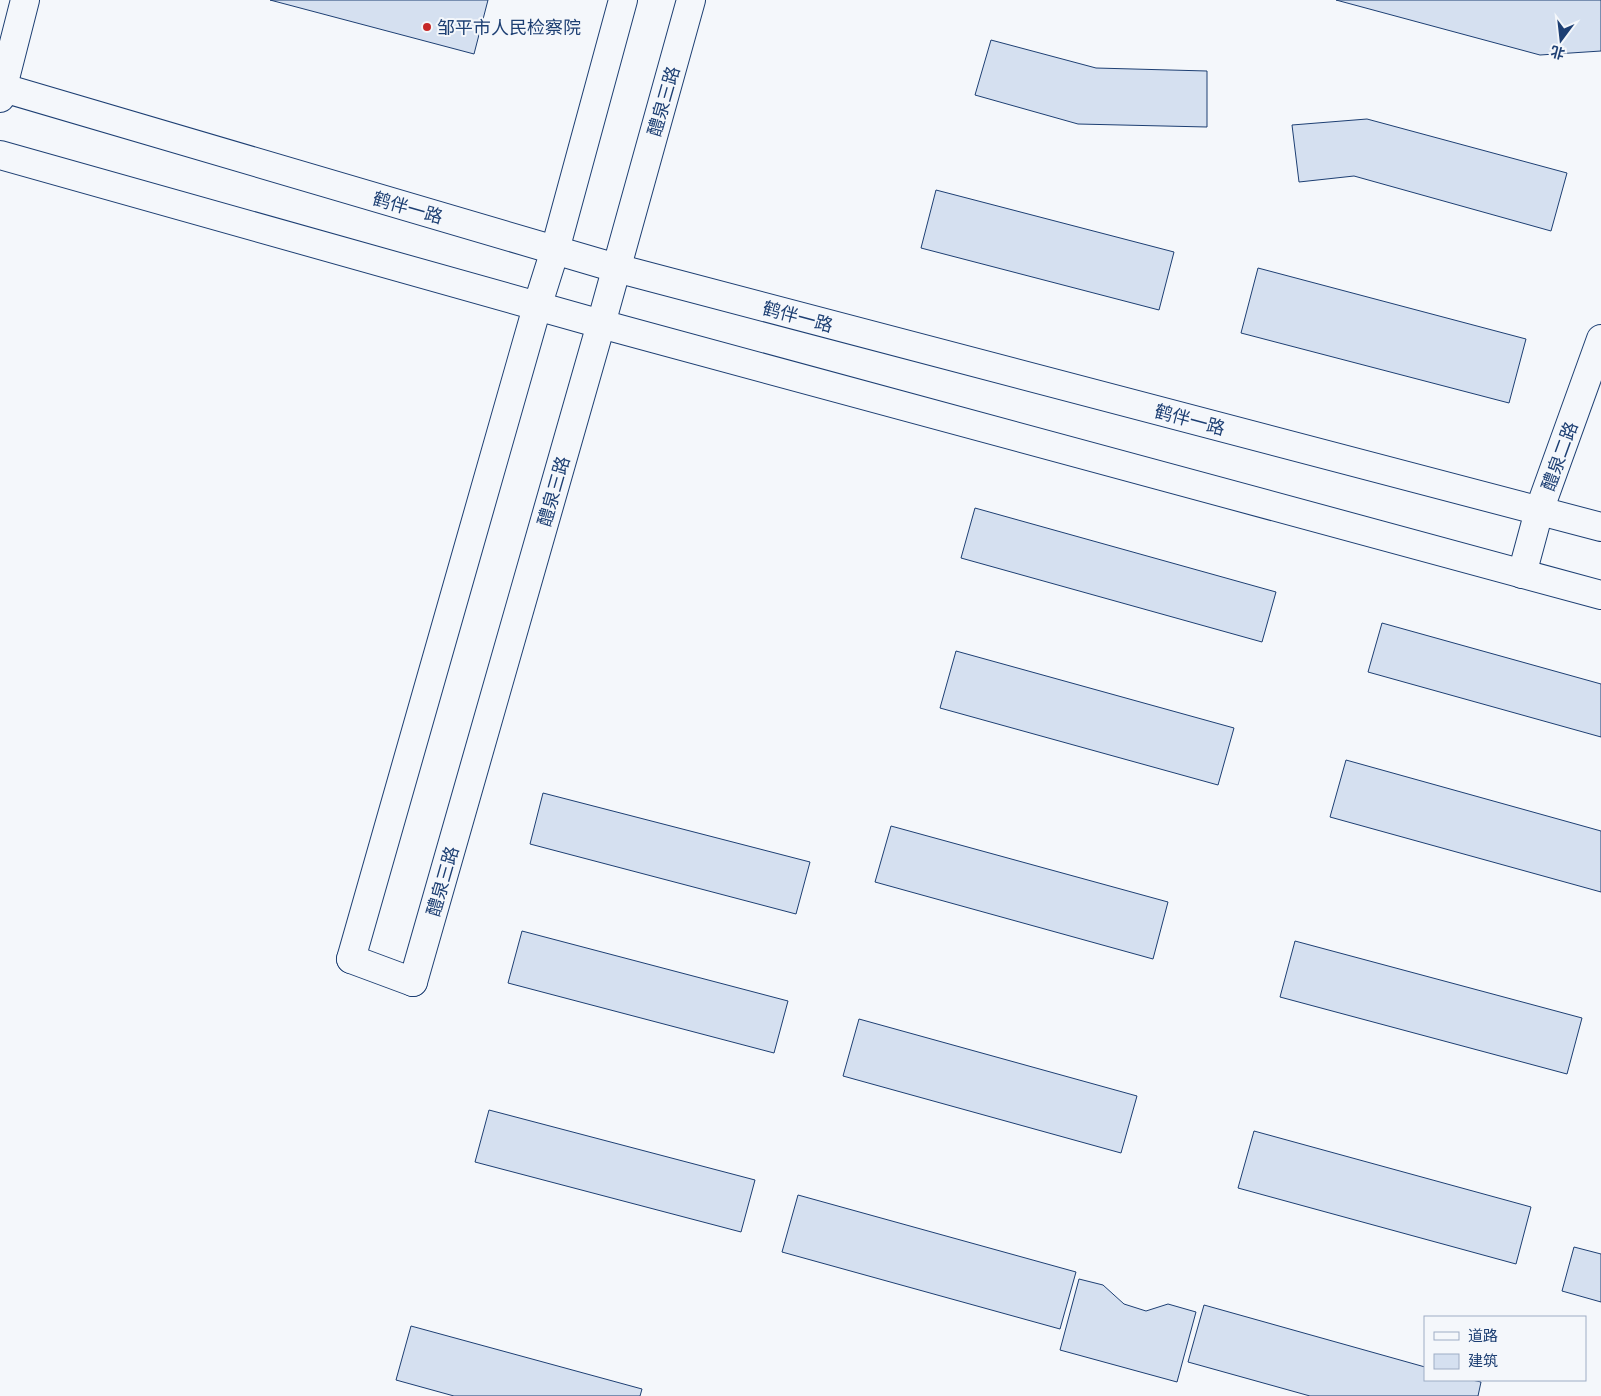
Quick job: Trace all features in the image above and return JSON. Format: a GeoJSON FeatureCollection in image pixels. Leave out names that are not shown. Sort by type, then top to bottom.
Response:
{"type":"FeatureCollection","features":[{"type":"Feature","properties":{"kind":"main road"},"geometry":{"type":"LineString","coordinates":[[1,91],[26,0]]}},
{"type":"Feature","properties":{"kind":"main road"},"geometry":{"type":"LineString","coordinates":[[537,307],[555,250],[623,0]]}},
{"type":"Feature","properties":{"kind":"main road","name":"醴泉三路"},"geometry":{"type":"LineString","coordinates":[[537,307],[351,959],[413,982],[601,324],[691,0]]}},
{"type":"Feature","properties":{"kind":"main road","name":"鹤伴一路"},"geometry":{"type":"LineString","coordinates":[[1,91],[616,268],[1601,527]]}},
{"type":"Feature","properties":{"kind":"main road"},"geometry":{"type":"LineString","coordinates":[[0,155],[537,307],[1601,595]]}},
{"type":"Feature","properties":{"kind":"main road","name":"醴泉二路"},"geometry":{"type":"LineString","coordinates":[[1522,574],[1539,511],[1601,339]]}},
{"type":"Feature","properties":{"kind":"building","name":"邹平市人民检察院"},"geometry":{"type":"Polygon","coordinates":[[[270,0],[488,0],[474,54],[270,0]]]}},
{"type":"Feature","properties":{"kind":"building"},"geometry":{"type":"Polygon","coordinates":[[[1336,0],[1601,0],[1601,51],[1540,55],[1336,0]]]}},
{"type":"Feature","properties":{"kind":"building"},"geometry":{"type":"Polygon","coordinates":[[[991,40],[1096,68],[1207,71],[1207,127],[1078,124],[975,95],[991,40]]]}},
{"type":"Feature","properties":{"kind":"building"},"geometry":{"type":"Polygon","coordinates":[[[1367,119],[1567,173],[1551,231],[1354,176],[1299,182],[1292,125],[1367,119]]]}},
{"type":"Feature","properties":{"kind":"building"},"geometry":{"type":"Polygon","coordinates":[[[936,190],[1174,252],[1159,310],[921,248],[936,190]]]}},
{"type":"Feature","properties":{"kind":"building"},"geometry":{"type":"Polygon","coordinates":[[[1258,268],[1526,339],[1509,403],[1241,333],[1258,268]]]}},
{"type":"Feature","properties":{"kind":"building"},"geometry":{"type":"Polygon","coordinates":[[[975,508],[1276,592],[1262,642],[961,558],[975,508]]]}},
{"type":"Feature","properties":{"kind":"building"},"geometry":{"type":"Polygon","coordinates":[[[1382,623],[1601,684],[1601,737],[1368,672],[1382,623]]]}},
{"type":"Feature","properties":{"kind":"building"},"geometry":{"type":"Polygon","coordinates":[[[956,651],[1234,728],[1218,785],[940,708],[956,651]]]}},
{"type":"Feature","properties":{"kind":"building"},"geometry":{"type":"Polygon","coordinates":[[[1346,760],[1601,831],[1601,892],[1330,817],[1346,760]]]}},
{"type":"Feature","properties":{"kind":"building"},"geometry":{"type":"Polygon","coordinates":[[[543,793],[810,862],[796,914],[530,844],[543,793]]]}},
{"type":"Feature","properties":{"kind":"building"},"geometry":{"type":"Polygon","coordinates":[[[891,826],[1168,902],[1153,959],[875,882],[891,826]]]}},
{"type":"Feature","properties":{"kind":"building"},"geometry":{"type":"Polygon","coordinates":[[[522,931],[788,1001],[774,1053],[508,983],[522,931]]]}},
{"type":"Feature","properties":{"kind":"building"},"geometry":{"type":"Polygon","coordinates":[[[1295,941],[1582,1018],[1567,1074],[1280,997],[1295,941]]]}},
{"type":"Feature","properties":{"kind":"building"},"geometry":{"type":"Polygon","coordinates":[[[859,1019],[1137,1096],[1121,1153],[843,1076],[859,1019]]]}},
{"type":"Feature","properties":{"kind":"building"},"geometry":{"type":"Polygon","coordinates":[[[489,1110],[755,1180],[741,1232],[475,1162],[489,1110]]]}},
{"type":"Feature","properties":{"kind":"building"},"geometry":{"type":"Polygon","coordinates":[[[1254,1131],[1531,1207],[1516,1264],[1238,1188],[1254,1131]]]}},
{"type":"Feature","properties":{"kind":"building"},"geometry":{"type":"Polygon","coordinates":[[[798,1195],[1076,1272],[1060,1329],[782,1252],[798,1195]]]}},
{"type":"Feature","properties":{"kind":"building"},"geometry":{"type":"Polygon","coordinates":[[[1574,1247],[1601,1254],[1601,1302],[1562,1291],[1574,1247]]]}},
{"type":"Feature","properties":{"kind":"building"},"geometry":{"type":"Polygon","coordinates":[[[1079,1279],[1103,1285],[1124,1304],[1146,1311],[1168,1304],[1196,1312],[1177,1382],[1060,1350],[1079,1279]]]}},
{"type":"Feature","properties":{"kind":"building"},"geometry":{"type":"Polygon","coordinates":[[[1204,1305],[1424,1367],[1424,1381],[1481,1382],[1478,1396],[1310,1396],[1188,1362],[1204,1305]]]}},
{"type":"Feature","properties":{"kind":"building"},"geometry":{"type":"Polygon","coordinates":[[[411,1326],[642,1389],[640,1396],[454,1396],[396,1380],[411,1326]]]}},
{"type":"Feature","properties":{"kind":"place","name":"邹平市人民检察院"},"geometry":{"type":"Point","coordinates":[427,27]}}]}
